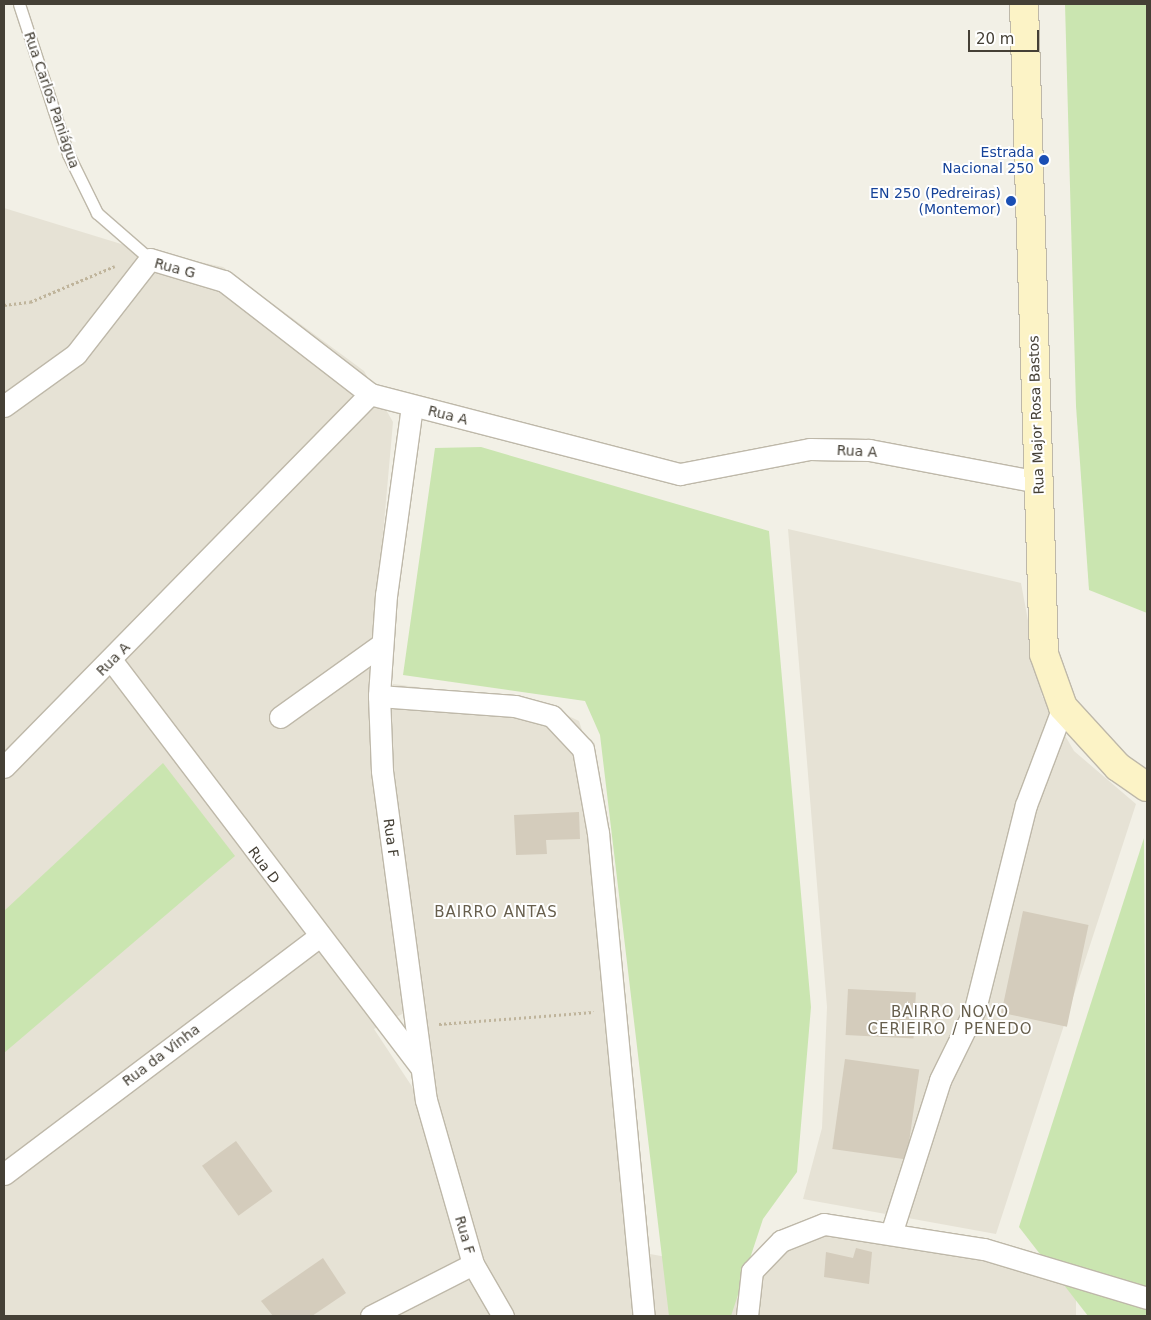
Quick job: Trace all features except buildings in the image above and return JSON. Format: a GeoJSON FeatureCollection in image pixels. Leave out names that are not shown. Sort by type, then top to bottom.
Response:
{"type":"FeatureCollection","features":[{"type":"Feature","properties":{"kind":"main road","name":"Rua Major Rosa Bastos"},"geometry":{"type":"LineString","coordinates":[[1024,4],[1044,654],[1063,707],[1118,766],[1147,787]]}},
{"type":"Feature","properties":{"kind":"street","name":"Rua G"},"geometry":{"type":"LineString","coordinates":[[4,406],[76,354],[150,259],[224,281],[370,394]]}},
{"type":"Feature","properties":{"kind":"street","name":"Rua A"},"geometry":{"type":"LineString","coordinates":[[4,766],[112,661],[370,394],[680,474],[810,449],[859,450],[1038,482]]}},
{"type":"Feature","properties":{"kind":"street","name":"Rua F"},"geometry":{"type":"LineString","coordinates":[[412,406],[382,644],[379,696],[382,771],[420,1066],[474,1264],[503,1316]]}},
{"type":"Feature","properties":{"kind":"street"},"geometry":{"type":"LineString","coordinates":[[280,716],[382,644]]}},
{"type":"Feature","properties":{"kind":"street","name":"Rua D"},"geometry":{"type":"LineString","coordinates":[[112,661],[318,937],[420,1066]]}},
{"type":"Feature","properties":{"kind":"street"},"geometry":{"type":"LineString","coordinates":[[379,696],[516,706],[552,716],[583,749],[598,833],[644,1316]]}},
{"type":"Feature","properties":{"kind":"street"},"geometry":{"type":"LineString","coordinates":[[891,1234],[940,1080],[975,1009],[1026,805],[1063,707]]}},
{"type":"Feature","properties":{"kind":"street","name":"Rua da Vinha"},"geometry":{"type":"LineString","coordinates":[[4,1174],[318,937]]}},
{"type":"Feature","properties":{"kind":"street"},"geometry":{"type":"LineString","coordinates":[[747,1316],[752,1272],[781,1241],[824,1224],[984,1248],[1147,1298]]}},
{"type":"Feature","properties":{"kind":"street"},"geometry":{"type":"LineString","coordinates":[[371,1316],[474,1264]]}},
{"type":"Feature","properties":{"kind":"lane","name":"Rua Carlos Paniágua"},"geometry":{"type":"LineString","coordinates":[[19,4],[68,154],[97,213],[150,259]]}},
{"type":"Feature","properties":{"kind":"path"},"geometry":{"type":"LineString","coordinates":[[4,305],[30,302],[120,263],[150,259]]}},
{"type":"Feature","properties":{"kind":"path"},"geometry":{"type":"LineString","coordinates":[[416,1026],[569,1011],[615,1013]]}},
{"type":"Feature","properties":{"kind":"shaded area"},"geometry":{"type":"Polygon","coordinates":[[[4,208],[131,247],[223,267],[364,371],[393,422],[371,670],[404,1013],[374,1029],[413,1088],[430,1128],[386,730],[393,684],[539,702],[579,721],[594,767],[642,1222],[650,1254],[760,1274],[786,1246],[819,1231],[975,1254],[1076,1284],[1076,1316],[4,1316],[4,208]]]}},
{"type":"Feature","properties":{"kind":"shaded area"},"geometry":{"type":"Polygon","coordinates":[[[788,529],[1021,583],[1042,696],[1074,751],[1136,804],[996,1234],[803,1199],[822,1128],[827,1007],[788,529]]]}},
{"type":"Feature","properties":{"kind":"green space"},"geometry":{"type":"Polygon","coordinates":[[[1065,4],[1147,4],[1147,613],[1089,590],[1076,406],[1065,4]]]}},
{"type":"Feature","properties":{"kind":"green space"},"geometry":{"type":"Polygon","coordinates":[[[481,447],[769,531],[811,1007],[797,1172],[763,1219],[731,1316],[669,1316],[600,735],[585,701],[403,675],[435,448],[481,447]]]}},
{"type":"Feature","properties":{"kind":"green space"},"geometry":{"type":"Polygon","coordinates":[[[163,763],[235,856],[4,1053],[4,911],[163,763]]]}},
{"type":"Feature","properties":{"kind":"green space"},"geometry":{"type":"Polygon","coordinates":[[[1144,838],[1147,1316],[1088,1316],[1019,1227],[1144,838]]]}},
{"type":"Feature","properties":{"kind":"place","name":"Estrada Nacional 250"},"geometry":{"type":"Point","coordinates":[1044,160]}},
{"type":"Feature","properties":{"kind":"place","name":"EN 250 (Pedreiras) (Montemor)"},"geometry":{"type":"Point","coordinates":[1011,201]}},
{"type":"Feature","properties":{"kind":"district","name":"BAIRRO ANTAS"},"geometry":{"type":"Point","coordinates":[496,913]}},
{"type":"Feature","properties":{"kind":"district","name":"BAIRRO NOVO CERIEIRO / PENEDO"},"geometry":{"type":"Point","coordinates":[950,1020]}}]}
